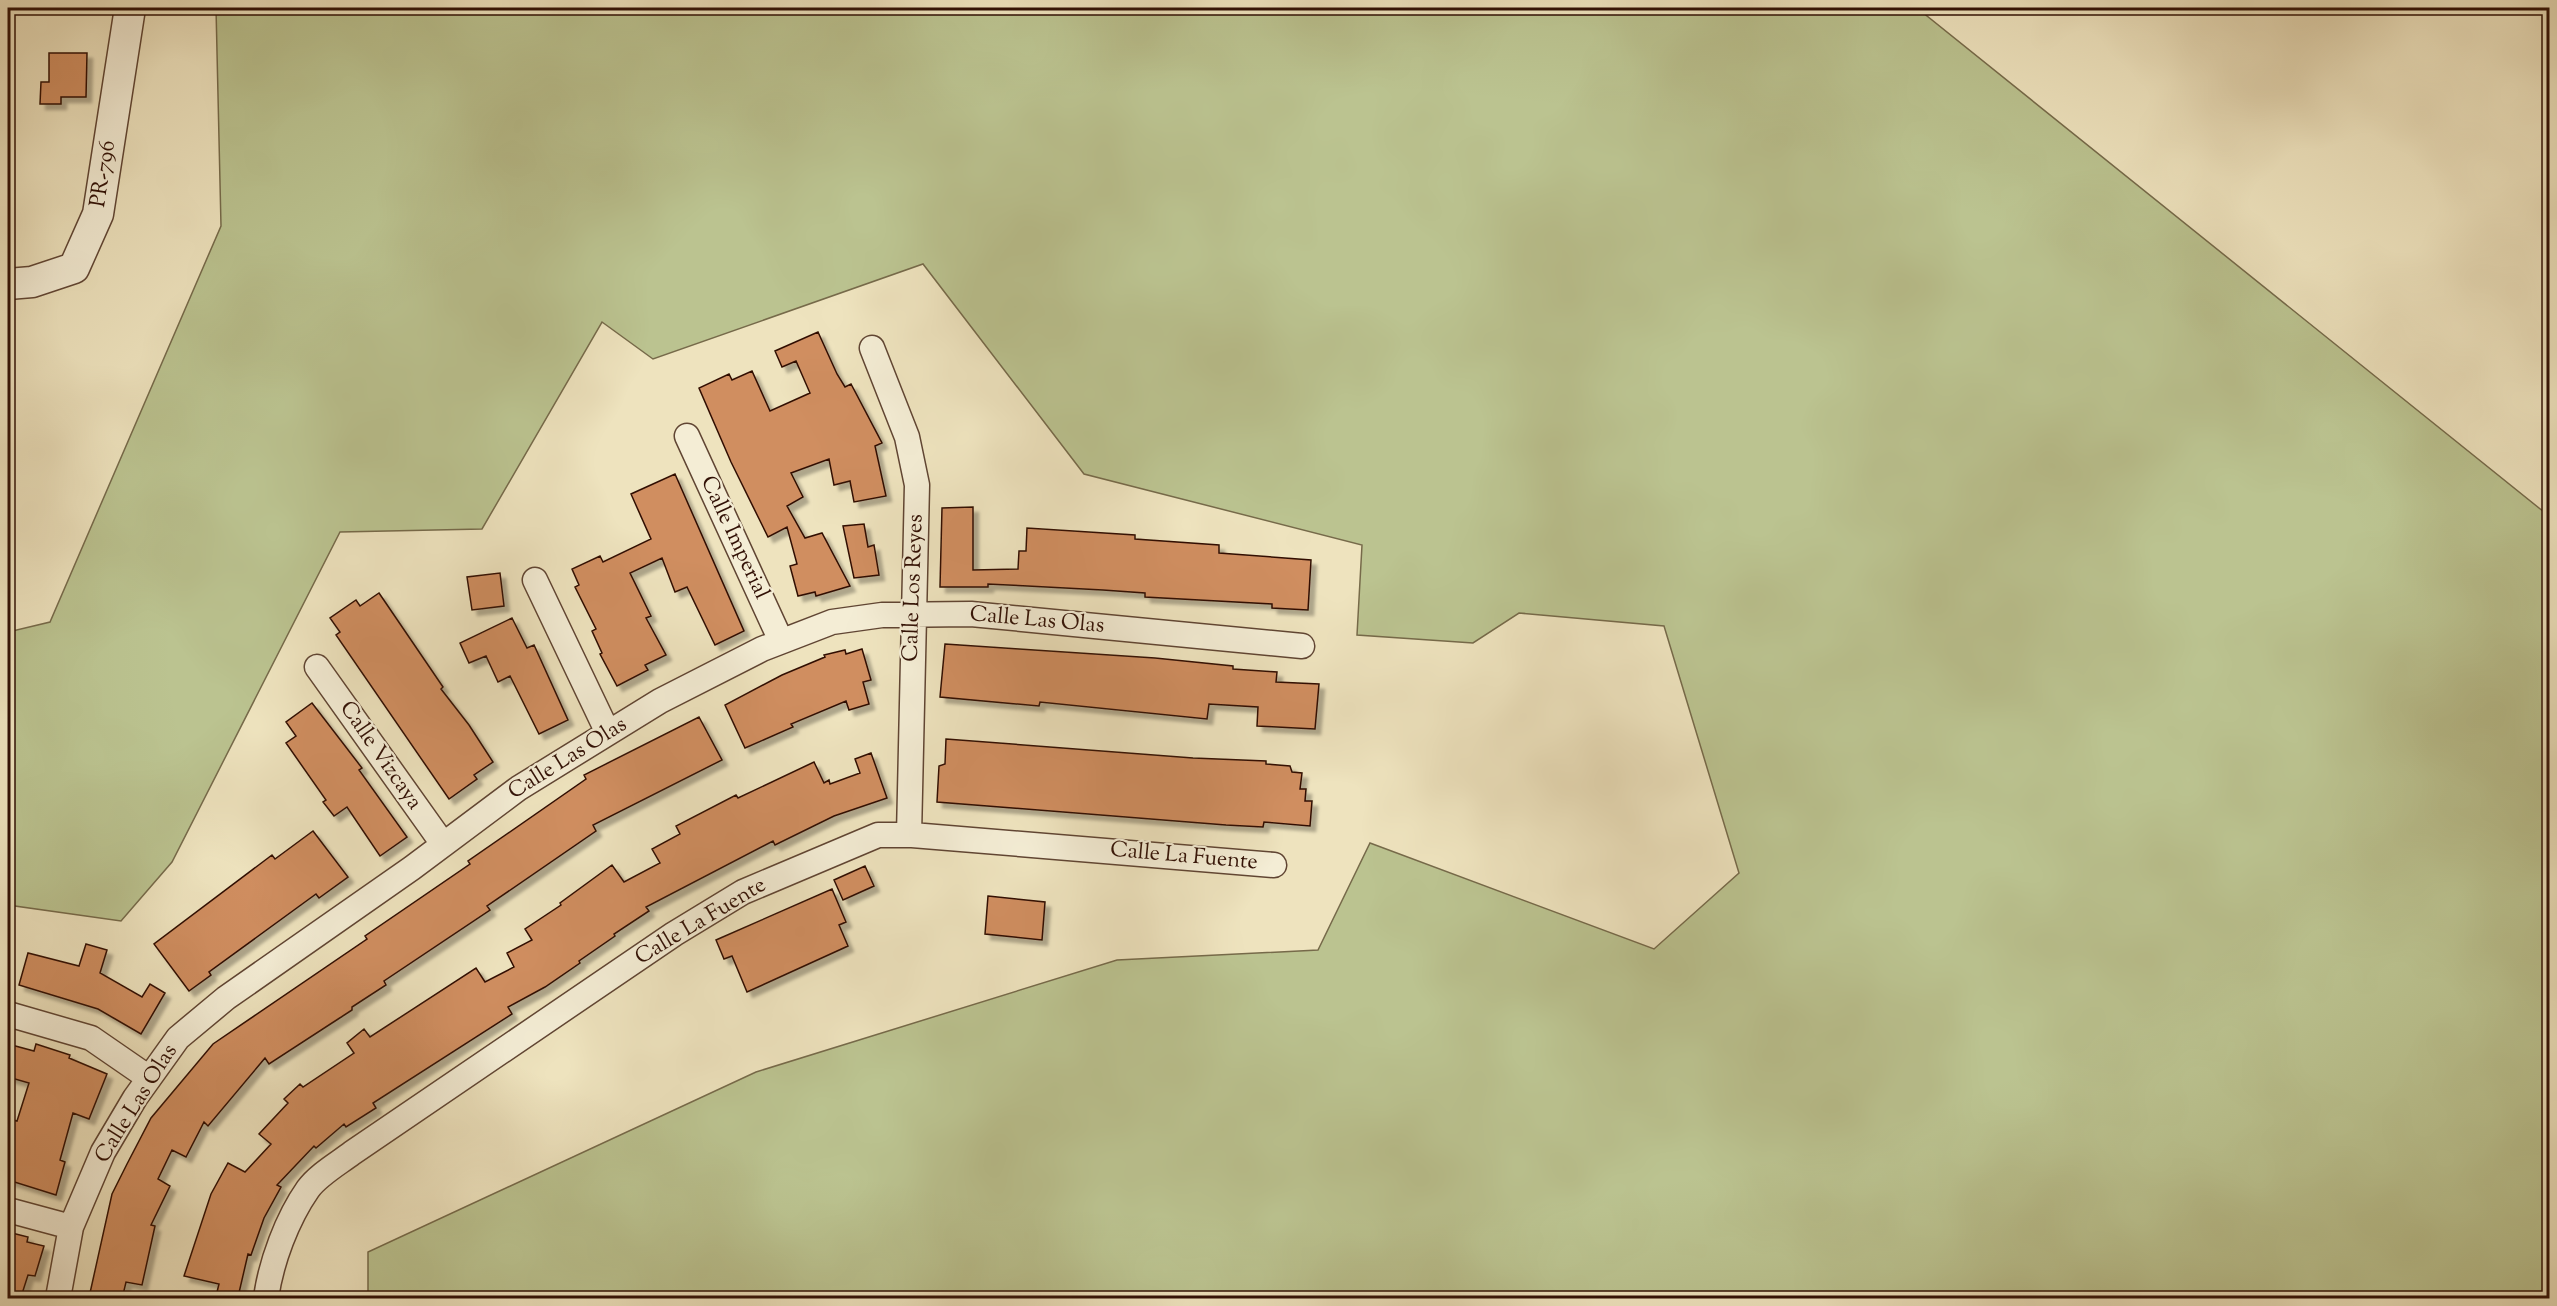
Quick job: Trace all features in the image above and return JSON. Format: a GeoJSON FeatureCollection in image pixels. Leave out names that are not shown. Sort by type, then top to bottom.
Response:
{"type":"FeatureCollection","features":[{"type":"Feature","properties":{"kind":"street","name":"PR-796"},"geometry":{"type":"LineString","coordinates":[[8,284],[32,282],[74,268],[98,214],[130,8]]}},
{"type":"Feature","properties":{"kind":"street","name":"Calle Los Reyes"},"geometry":{"type":"LineString","coordinates":[[872,348],[907,437],[917,485],[909,835]]}},
{"type":"Feature","properties":{"kind":"street","name":"Calle Imperial"},"geometry":{"type":"LineString","coordinates":[[687,436],[782,641]]}},
{"type":"Feature","properties":{"kind":"street"},"geometry":{"type":"LineString","coordinates":[[535,580],[608,733]]}},
{"type":"Feature","properties":{"kind":"street","name":"Calle Las Olas"},"geometry":{"type":"LineString","coordinates":[[58,1299],[71,1227],[103,1152],[177,1038],[226,998],[519,788],[660,701],[782,641],[832,622],[882,615],[972,614],[1302,646]]}},
{"type":"Feature","properties":{"kind":"street","name":"Calle Vizcaya"},"geometry":{"type":"LineString","coordinates":[[317,667],[443,844]]}},
{"type":"Feature","properties":{"kind":"street","name":"Calle La Fuente"},"geometry":{"type":"LineString","coordinates":[[266,1299],[268,1284],[286,1232],[309,1187],[352,1153],[674,934],[743,892],[878,835],[909,835],[1274,866]]}},
{"type":"Feature","properties":{"kind":"street"},"geometry":{"type":"LineString","coordinates":[[8,1014],[91,1038],[149,1078]]}},
{"type":"Feature","properties":{"kind":"street"},"geometry":{"type":"LineString","coordinates":[[8,1210],[71,1227]]}},
{"type":"Feature","properties":{"kind":"green space"},"geometry":{"type":"Polygon","coordinates":[[[216,8],[1917,8],[2549,516],[2549,1298],[368,1298],[368,1252],[756,1072],[1117,960],[1318,950],[1370,843],[1654,949],[1739,873],[1664,626],[1519,613],[1473,643],[1357,635],[1362,545],[1084,474],[923,264],[653,359],[602,322],[482,529],[340,532],[172,862],[121,921],[8,905],[8,632],[50,622],[221,226],[216,8]]]}},
{"type":"Feature","properties":{"kind":"building"},"geometry":{"type":"Polygon","coordinates":[[[49,53],[87,53],[86,97],[61,97],[61,104],[40,104],[41,82],[49,82],[49,53]]]}},
{"type":"Feature","properties":{"kind":"building"},"geometry":{"type":"Polygon","coordinates":[[[818,332],[837,374],[845,387],[851,384],[882,443],[875,446],[886,496],[854,502],[850,481],[834,485],[829,459],[791,473],[803,497],[787,506],[805,538],[822,533],[850,586],[816,596],[815,592],[798,596],[790,566],[797,564],[787,527],[768,537],[731,462],[699,388],[729,374],[732,380],[752,371],[770,411],[810,393],[796,361],[782,367],[775,351],[818,332]]]}},
{"type":"Feature","properties":{"kind":"building"},"geometry":{"type":"Polygon","coordinates":[[[675,474],[744,631],[715,645],[687,587],[675,592],[662,558],[630,573],[651,616],[646,618],[666,655],[645,665],[648,670],[617,686],[600,654],[602,653],[592,631],[596,629],[575,587],[579,585],[572,569],[600,556],[603,562],[651,539],[631,494],[675,474]]]}},
{"type":"Feature","properties":{"kind":"building"},"geometry":{"type":"Polygon","coordinates":[[[973,507],[973,570],[1018,569],[1019,551],[1026,551],[1027,528],[1135,535],[1135,539],[1219,545],[1219,553],[1311,560],[1308,610],[1272,608],[1272,604],[1145,597],[1145,593],[1103,590],[988,584],[988,587],[940,587],[942,508],[973,507]]]}},
{"type":"Feature","properties":{"kind":"building"},"geometry":{"type":"Polygon","coordinates":[[[864,524],[868,547],[874,545],[879,575],[854,578],[843,526],[864,524]]]}},
{"type":"Feature","properties":{"kind":"building"},"geometry":{"type":"Polygon","coordinates":[[[500,573],[504,606],[472,610],[467,577],[500,573]]]}},
{"type":"Feature","properties":{"kind":"building"},"geometry":{"type":"Polygon","coordinates":[[[379,593],[443,687],[441,689],[469,725],[493,762],[474,775],[477,779],[449,799],[336,635],[340,632],[330,618],[356,600],[360,606],[379,593]]]}},
{"type":"Feature","properties":{"kind":"building"},"geometry":{"type":"Polygon","coordinates":[[[512,618],[527,648],[534,645],[568,720],[539,734],[510,676],[498,682],[486,656],[469,663],[460,643],[512,618]]]}},
{"type":"Feature","properties":{"kind":"building"},"geometry":{"type":"Polygon","coordinates":[[[945,644],[1155,658],[1233,666],[1233,669],[1277,672],[1276,682],[1319,684],[1315,729],[1257,726],[1258,707],[1209,704],[1207,719],[1040,702],[1039,706],[940,697],[945,644]]]}},
{"type":"Feature","properties":{"kind":"building"},"geometry":{"type":"Polygon","coordinates":[[[862,649],[871,680],[863,682],[869,704],[849,710],[846,701],[791,724],[793,727],[745,748],[725,705],[782,675],[825,657],[824,655],[845,650],[846,654],[862,649]]]}},
{"type":"Feature","properties":{"kind":"building"},"geometry":{"type":"Polygon","coordinates":[[[312,703],[362,768],[359,770],[407,837],[380,856],[347,807],[334,816],[323,802],[326,800],[286,743],[296,736],[286,722],[312,703]]]}},
{"type":"Feature","properties":{"kind":"building"},"geometry":{"type":"Polygon","coordinates":[[[699,717],[722,760],[593,825],[596,831],[487,906],[490,910],[384,981],[386,985],[352,1007],[352,1010],[269,1064],[265,1058],[208,1126],[204,1122],[186,1157],[172,1150],[158,1179],[170,1186],[151,1225],[155,1226],[142,1285],[126,1282],[122,1299],[90,1293],[112,1194],[151,1118],[213,1044],[367,939],[365,936],[470,864],[468,861],[586,779],[584,775],[699,717]]]}},
{"type":"Feature","properties":{"kind":"building"},"geometry":{"type":"Polygon","coordinates":[[[946,739],[1193,758],[1266,761],[1266,764],[1290,766],[1292,772],[1302,773],[1300,789],[1306,789],[1305,801],[1312,801],[1310,826],[1264,822],[1263,827],[1226,825],[937,802],[939,766],[945,764],[946,739]]]}},
{"type":"Feature","properties":{"kind":"building"},"geometry":{"type":"Polygon","coordinates":[[[871,753],[887,798],[834,816],[775,845],[773,841],[646,907],[649,911],[614,934],[615,936],[579,961],[580,963],[545,987],[508,1007],[512,1014],[373,1103],[376,1108],[346,1127],[344,1124],[316,1148],[314,1146],[277,1185],[281,1187],[264,1218],[251,1255],[248,1254],[238,1297],[217,1292],[219,1284],[184,1276],[211,1194],[228,1163],[245,1172],[271,1144],[259,1134],[288,1103],[284,1099],[300,1084],[303,1087],[354,1053],[347,1043],[364,1029],[370,1037],[476,968],[485,982],[514,967],[507,953],[532,940],[525,929],[561,905],[560,903],[612,865],[624,882],[660,863],[652,849],[680,834],[676,826],[736,795],[738,798],[814,762],[824,783],[829,780],[830,784],[860,773],[855,759],[871,753]]]}},
{"type":"Feature","properties":{"kind":"building"},"geometry":{"type":"Polygon","coordinates":[[[313,831],[348,877],[319,898],[316,894],[209,972],[211,975],[189,991],[154,944],[272,855],[275,859],[313,831]]]}},
{"type":"Feature","properties":{"kind":"building"},"geometry":{"type":"Polygon","coordinates":[[[865,866],[874,886],[843,900],[834,880],[865,866]]]}},
{"type":"Feature","properties":{"kind":"building"},"geometry":{"type":"Polygon","coordinates":[[[832,889],[846,922],[839,925],[848,946],[747,992],[732,956],[724,959],[716,940],[832,889]]]}},
{"type":"Feature","properties":{"kind":"building"},"geometry":{"type":"Polygon","coordinates":[[[988,896],[1045,902],[1042,940],[985,934],[988,896]]]}},
{"type":"Feature","properties":{"kind":"building"},"geometry":{"type":"Polygon","coordinates":[[[86,944],[107,950],[100,973],[142,997],[150,984],[165,993],[141,1034],[98,1009],[19,985],[28,953],[79,966],[86,944]]]}},
{"type":"Feature","properties":{"kind":"building"},"geometry":{"type":"Polygon","coordinates":[[[8,1044],[34,1051],[36,1044],[70,1055],[69,1058],[107,1074],[89,1119],[73,1113],[60,1160],[65,1162],[56,1195],[8,1180],[8,1119],[17,1121],[29,1083],[8,1077],[8,1044]]]}},
{"type":"Feature","properties":{"kind":"building"},"geometry":{"type":"Polygon","coordinates":[[[8,1232],[28,1237],[27,1242],[44,1246],[35,1276],[28,1275],[21,1297],[8,1293],[8,1232]]]}}]}
